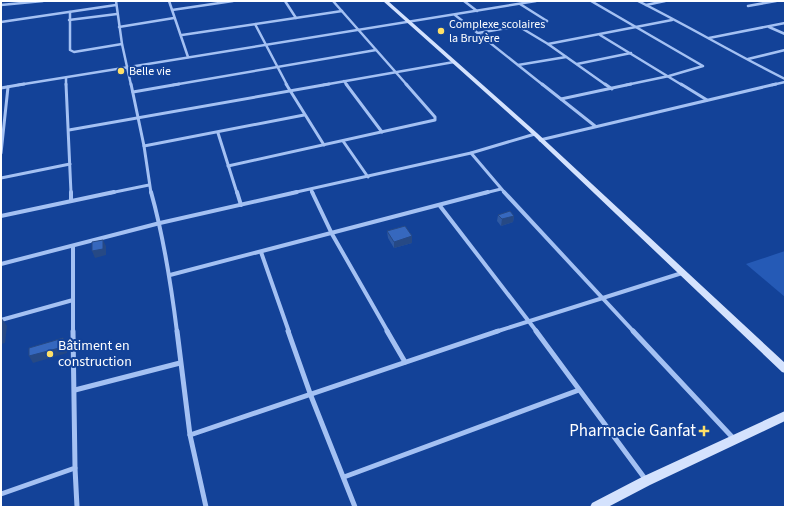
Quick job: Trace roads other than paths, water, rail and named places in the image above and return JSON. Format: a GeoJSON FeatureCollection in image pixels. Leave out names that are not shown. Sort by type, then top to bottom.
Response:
{"type":"FeatureCollection","features":[{"type":"Feature","properties":{"kind":"street"},"geometry":{"type":"LineString","coordinates":[[1,5],[43,1]]}},
{"type":"Feature","properties":{"kind":"street"},"geometry":{"type":"LineString","coordinates":[[168,1],[182,35],[188,57]]}},
{"type":"Feature","properties":{"kind":"street"},"geometry":{"type":"LineString","coordinates":[[172,10],[233,1]]}},
{"type":"Feature","properties":{"kind":"street"},"geometry":{"type":"LineString","coordinates":[[285,1],[296,18]]}},
{"type":"Feature","properties":{"kind":"street"},"geometry":{"type":"LineString","coordinates":[[228,166],[432,122],[435,120],[435,117],[333,1]]}},
{"type":"Feature","properties":{"kind":"street"},"geometry":{"type":"LineString","coordinates":[[385,1],[534,134],[785,369]]}},
{"type":"Feature","properties":{"kind":"street"},"geometry":{"type":"LineString","coordinates":[[464,1],[477,11]]}},
{"type":"Feature","properties":{"kind":"street"},"geometry":{"type":"LineString","coordinates":[[1,88],[264,44],[536,1]]}},
{"type":"Feature","properties":{"kind":"street"},"geometry":{"type":"LineString","coordinates":[[561,99],[669,76],[703,66],[591,1]]}},
{"type":"Feature","properties":{"kind":"street"},"geometry":{"type":"LineString","coordinates":[[638,1],[672,20],[700,32],[708,38],[785,80]]}},
{"type":"Feature","properties":{"kind":"street"},"geometry":{"type":"LineString","coordinates":[[646,5],[665,1]]}},
{"type":"Feature","properties":{"kind":"street"},"geometry":{"type":"LineString","coordinates":[[748,6],[776,1]]}},
{"type":"Feature","properties":{"kind":"street"},"geometry":{"type":"LineString","coordinates":[[1,22],[70,12],[116,3],[118,27],[128,67],[137,118],[144,146],[149,184],[160,223],[170,275],[190,435],[206,507]]}},
{"type":"Feature","properties":{"kind":"street"},"geometry":{"type":"LineString","coordinates":[[478,33],[547,21],[520,4]]}},
{"type":"Feature","properties":{"kind":"street"},"geometry":{"type":"LineString","coordinates":[[182,35],[342,11]]}},
{"type":"Feature","properties":{"kind":"street"},"geometry":{"type":"LineString","coordinates":[[70,12],[69,20],[71,51],[122,44]]}},
{"type":"Feature","properties":{"kind":"street"},"geometry":{"type":"LineString","coordinates":[[69,20],[117,14]]}},
{"type":"Feature","properties":{"kind":"street"},"geometry":{"type":"LineString","coordinates":[[455,15],[595,126]]}},
{"type":"Feature","properties":{"kind":"street"},"geometry":{"type":"LineString","coordinates":[[118,27],[174,18]]}},
{"type":"Feature","properties":{"kind":"street"},"geometry":{"type":"LineString","coordinates":[[548,44],[672,20]]}},
{"type":"Feature","properties":{"kind":"street"},"geometry":{"type":"LineString","coordinates":[[708,38],[785,23]]}},
{"type":"Feature","properties":{"kind":"street"},"geometry":{"type":"LineString","coordinates":[[255,24],[277,68],[304,115],[324,145]]}},
{"type":"Feature","properties":{"kind":"street"},"geometry":{"type":"LineString","coordinates":[[518,26],[566,56],[612,89]]}},
{"type":"Feature","properties":{"kind":"street"},"geometry":{"type":"LineString","coordinates":[[768,26],[785,34]]}},
{"type":"Feature","properties":{"kind":"street"},"geometry":{"type":"LineString","coordinates":[[600,35],[707,100]]}},
{"type":"Feature","properties":{"kind":"street"},"geometry":{"type":"LineString","coordinates":[[133,92],[376,50]]}},
{"type":"Feature","properties":{"kind":"street"},"geometry":{"type":"LineString","coordinates":[[748,59],[785,50]]}},
{"type":"Feature","properties":{"kind":"street"},"geometry":{"type":"LineString","coordinates":[[577,64],[631,53]]}},
{"type":"Feature","properties":{"kind":"street"},"geometry":{"type":"LineString","coordinates":[[518,65],[566,56]]}},
{"type":"Feature","properties":{"kind":"street"},"geometry":{"type":"LineString","coordinates":[[69,130],[291,91],[394,71],[454,62]]}},
{"type":"Feature","properties":{"kind":"street"},"geometry":{"type":"LineString","coordinates":[[66,78],[71,200]]}},
{"type":"Feature","properties":{"kind":"street"},"geometry":{"type":"LineString","coordinates":[[540,140],[785,80]]}},
{"type":"Feature","properties":{"kind":"street"},"geometry":{"type":"LineString","coordinates":[[344,81],[382,132]]}},
{"type":"Feature","properties":{"kind":"street"},"geometry":{"type":"LineString","coordinates":[[1,153],[8,87]]}},
{"type":"Feature","properties":{"kind":"street"},"geometry":{"type":"LineString","coordinates":[[1,114],[6,113]]}},
{"type":"Feature","properties":{"kind":"street"},"geometry":{"type":"LineString","coordinates":[[144,146],[218,133],[304,115]]}},
{"type":"Feature","properties":{"kind":"street"},"geometry":{"type":"LineString","coordinates":[[218,133],[240,205]]}},
{"type":"Feature","properties":{"kind":"street"},"geometry":{"type":"LineString","coordinates":[[1,264],[73,247],[160,223],[471,153],[534,134]]}},
{"type":"Feature","properties":{"kind":"street"},"geometry":{"type":"LineString","coordinates":[[343,141],[368,177]]}},
{"type":"Feature","properties":{"kind":"street"},"geometry":{"type":"LineString","coordinates":[[471,153],[502,189],[734,439]]}},
{"type":"Feature","properties":{"kind":"street"},"geometry":{"type":"LineString","coordinates":[[1,178],[70,164]]}},
{"type":"Feature","properties":{"kind":"street"},"geometry":{"type":"LineString","coordinates":[[1,216],[149,184]]}},
{"type":"Feature","properties":{"kind":"street"},"geometry":{"type":"LineString","coordinates":[[170,275],[502,189]]}},
{"type":"Feature","properties":{"kind":"street"},"geometry":{"type":"LineString","coordinates":[[311,190],[332,234],[405,362]]}},
{"type":"Feature","properties":{"kind":"street"},"geometry":{"type":"LineString","coordinates":[[440,206],[529,321],[646,481]]}},
{"type":"Feature","properties":{"kind":"street"},"geometry":{"type":"LineString","coordinates":[[73,247],[76,507]]}},
{"type":"Feature","properties":{"kind":"street"},"geometry":{"type":"LineString","coordinates":[[261,252],[311,396],[355,507]]}},
{"type":"Feature","properties":{"kind":"street"},"geometry":{"type":"LineString","coordinates":[[190,435],[311,396],[405,362],[601,296],[683,272]]}},
{"type":"Feature","properties":{"kind":"street"},"geometry":{"type":"LineString","coordinates":[[1,320],[73,300]]}},
{"type":"Feature","properties":{"kind":"street"},"geometry":{"type":"LineString","coordinates":[[75,390],[180,363]]}},
{"type":"Feature","properties":{"kind":"street"},"geometry":{"type":"LineString","coordinates":[[344,477],[579,390]]}},
{"type":"Feature","properties":{"kind":"street"},"geometry":{"type":"LineString","coordinates":[[596,507],[646,481],[785,416]]}},
{"type":"Feature","properties":{"kind":"street"},"geometry":{"type":"LineString","coordinates":[[1,494],[75,468]]}},
{"type":"Feature","properties":{"kind":"place","name":"Complexe scolaires la Bruyère"},"geometry":{"type":"Point","coordinates":[441,31]}},
{"type":"Feature","properties":{"kind":"place","name":"Belle vie"},"geometry":{"type":"Point","coordinates":[121,71]}},
{"type":"Feature","properties":{"kind":"place","name":"Bâtiment en construction"},"geometry":{"type":"Point","coordinates":[50,354]}},
{"type":"Feature","properties":{"kind":"place","name":"Pharmacie Ganfat"},"geometry":{"type":"Point","coordinates":[704,431]}}]}
